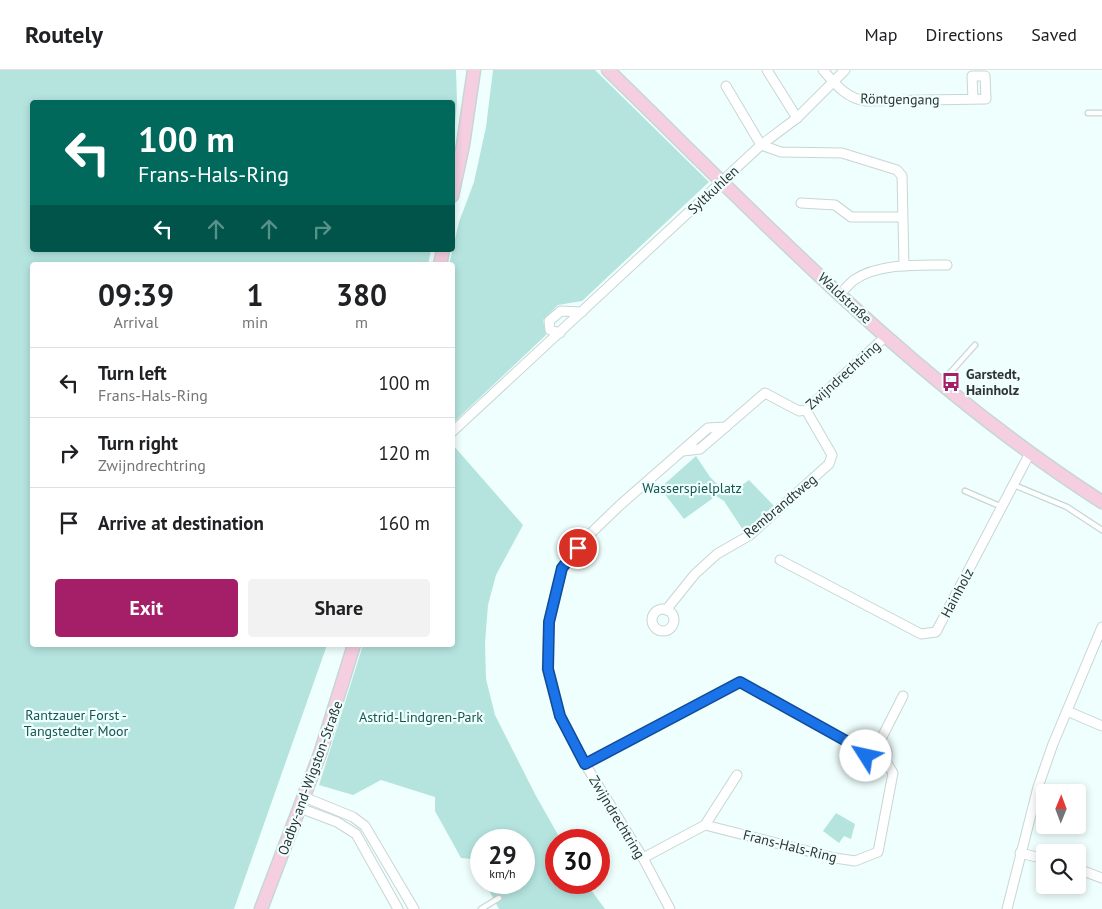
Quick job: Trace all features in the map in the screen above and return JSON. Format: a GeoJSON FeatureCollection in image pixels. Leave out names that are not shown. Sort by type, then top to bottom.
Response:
{"type":"FeatureCollection","features":[{"type":"Feature","properties":{"kind":"street"},"geometry":{"type":"LineString","coordinates":[[455,182],[463,145],[474,70]]}},
{"type":"Feature","properties":{"kind":"street","name":"Waldstraße"},"geometry":{"type":"LineString","coordinates":[[608,70],[840,294],[940,384],[1030,453],[1102,502]]}},
{"type":"Feature","properties":{"kind":"street"},"geometry":{"type":"LineString","coordinates":[[767,70],[797,118]]}},
{"type":"Feature","properties":{"kind":"street","name":"Röntgengang"},"geometry":{"type":"LineString","coordinates":[[823,70],[833,82],[856,100],[973,100]]}},
{"type":"Feature","properties":{"kind":"street","name":"Syltkuhlen"},"geometry":{"type":"LineString","coordinates":[[455,429],[761,145],[797,118],[845,70]]}},
{"type":"Feature","properties":{"kind":"street"},"geometry":{"type":"LineString","coordinates":[[726,86],[761,145],[781,152],[842,153],[897,170],[902,176],[904,266]]}},
{"type":"Feature","properties":{"kind":"street"},"geometry":{"type":"LineString","coordinates":[[800,203],[835,205],[851,217],[902,217]]}},
{"type":"Feature","properties":{"kind":"street"},"geometry":{"type":"LineString","coordinates":[[840,294],[854,280],[882,269],[904,266],[948,265]]}},
{"type":"Feature","properties":{"kind":"street"},"geometry":{"type":"LineString","coordinates":[[560,333],[550,330],[549,321],[561,311],[582,312]]}},
{"type":"Feature","properties":{"kind":"street","name":"Zwijndrechtring"},"geometry":{"type":"LineString","coordinates":[[670,909],[643,858],[585,764],[560,716],[548,669],[549,622],[562,568],[589,535],[683,450],[700,449],[765,393],[799,411],[806,410],[886,336]]}},
{"type":"Feature","properties":{"kind":"street","name":"Rembrandtweg"},"geometry":{"type":"LineString","coordinates":[[666,610],[695,574],[717,554],[750,535],[829,464],[832,455],[806,410]]}},
{"type":"Feature","properties":{"kind":"street","name":"Hainholz"},"geometry":{"type":"LineString","coordinates":[[780,560],[922,634],[936,632],[1030,453]]}},
{"type":"Feature","properties":{"kind":"street"},"geometry":{"type":"LineString","coordinates":[[1007,909],[1038,787],[1102,627]]}},
{"type":"Feature","properties":{"kind":"street","name":"Oadby-and-Wigston-Straße"},"geometry":{"type":"LineString","coordinates":[[261,909],[302,803],[353,647]]}},
{"type":"Feature","properties":{"kind":"street"},"geometry":{"type":"LineString","coordinates":[[585,764],[740,682],[866,752]]}},
{"type":"Feature","properties":{"kind":"street"},"geometry":{"type":"LineString","coordinates":[[885,760],[879,764],[872,764],[867,759],[866,752],[872,744],[879,743],[903,696]]}},
{"type":"Feature","properties":{"kind":"street"},"geometry":{"type":"LineString","coordinates":[[1067,711],[1102,726]]}},
{"type":"Feature","properties":{"kind":"street","name":"Frans-Hals-Ring"},"geometry":{"type":"LineString","coordinates":[[705,825],[835,858],[854,861],[878,852],[893,773],[885,760],[886,750],[879,743]]}},
{"type":"Feature","properties":{"kind":"street"},"geometry":{"type":"LineString","coordinates":[[643,858],[705,825],[738,774]]}},
{"type":"Feature","properties":{"kind":"street"},"geometry":{"type":"LineString","coordinates":[[302,803],[356,834],[398,909]]}},
{"type":"Feature","properties":{"kind":"street"},"geometry":{"type":"LineString","coordinates":[[302,803],[353,818],[365,826],[414,909]]}},
{"type":"Feature","properties":{"kind":"street"},"geometry":{"type":"LineString","coordinates":[[1020,853],[1036,857]]}},
{"type":"Feature","properties":{"kind":"street"},"geometry":{"type":"LineString","coordinates":[[1086,872],[1102,878]]}},
{"type":"Feature","properties":{"kind":"lane"},"geometry":{"type":"LineString","coordinates":[[1088,113],[1102,113]]}},
{"type":"Feature","properties":{"kind":"lane"},"geometry":{"type":"LineString","coordinates":[[940,384],[976,345]]}},
{"type":"Feature","properties":{"kind":"lane"},"geometry":{"type":"LineString","coordinates":[[1014,484],[1067,508],[1102,530]]}},
{"type":"Feature","properties":{"kind":"lane"},"geometry":{"type":"LineString","coordinates":[[965,491],[1002,507]]}},
{"type":"Feature","properties":{"kind":"lane"},"geometry":{"type":"LineString","coordinates":[[481,909],[499,898]]}},
{"type":"Feature","properties":{"kind":"green space","name":"Rantzauer Forst - Tangstedter Moor"},"geometry":{"type":"Polygon","coordinates":[[[0,70],[456,70],[457,100],[455,124],[455,100],[30,100],[30,252],[431,252],[429,262],[30,262],[30,647],[326,647],[234,909],[0,909],[0,70]]]}},
{"type":"Feature","properties":{"kind":"green space"},"geometry":{"type":"Polygon","coordinates":[[[493,70],[595,70],[709,182],[582,301],[558,305],[543,320],[546,335],[455,421],[455,262],[450,262],[452,252],[455,252],[455,239],[459,222],[474,182],[486,127],[493,70]]]}},
{"type":"Feature","properties":{"kind":"green space","name":"Astrid-Lindgren-Park"},"geometry":{"type":"Polygon","coordinates":[[[455,447],[523,525],[496,575],[488,605],[485,643],[486,679],[495,715],[555,829],[545,829],[545,894],[594,894],[605,909],[499,909],[491,894],[535,894],[535,829],[470,829],[470,859],[461,858],[435,811],[435,797],[381,780],[353,795],[319,785],[362,647],[455,647],[455,447]]]}},
{"type":"Feature","properties":{"kind":"green space","name":"Wasserspielplatz"},"geometry":{"type":"Polygon","coordinates":[[[696,456],[710,477],[728,495],[749,480],[775,507],[745,533],[724,501],[716,496],[684,519],[660,488],[696,456]]]}},
{"type":"Feature","properties":{"kind":"green space"},"geometry":{"type":"Polygon","coordinates":[[[836,813],[855,824],[851,839],[844,836],[839,843],[823,831],[836,813]]]}},
{"type":"Feature","properties":{"kind":"place","name":"Garstedt, Hainholz"},"geometry":{"type":"Point","coordinates":[951,382]}},
{"type":"Feature","properties":{"kind":"route"},"geometry":{"type":"LineString","coordinates":[[578,548],[562,568],[549,622],[548,669],[552,693],[560,716],[585,764],[740,682],[866,752],[866,756]]}}]}
